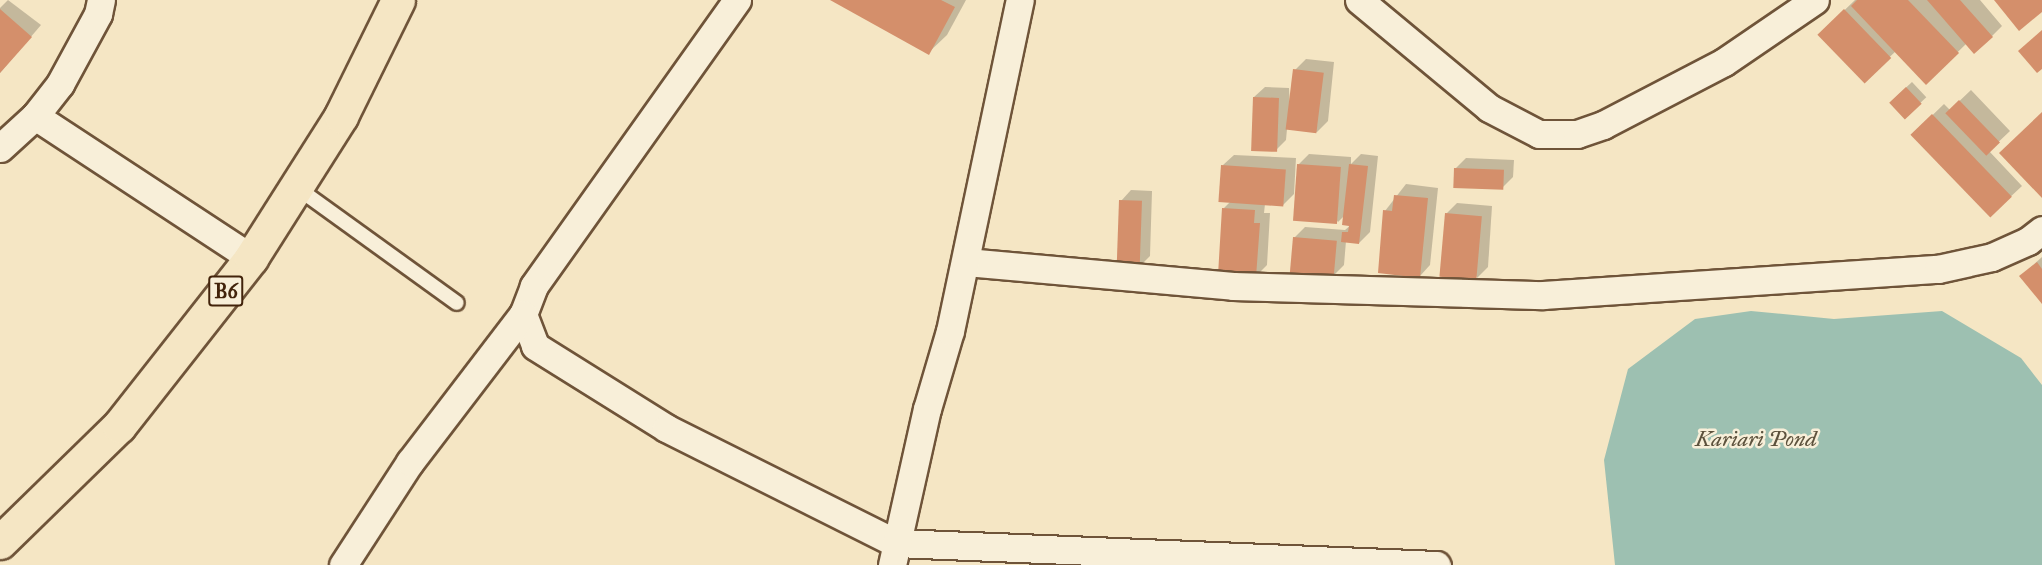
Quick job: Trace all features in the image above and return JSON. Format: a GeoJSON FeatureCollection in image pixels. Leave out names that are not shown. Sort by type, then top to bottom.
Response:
{"type":"FeatureCollection","features":[{"type":"Feature","properties":{"kind":"main road","name":"B6"},"geometry":{"type":"LineString","coordinates":[[0,542],[118,426],[251,258],[340,116],[398,0]]}},
{"type":"Feature","properties":{"kind":"street"},"geometry":{"type":"LineString","coordinates":[[0,147],[35,116],[60,84],[98,14],[101,0]]}},
{"type":"Feature","properties":{"kind":"street"},"geometry":{"type":"LineString","coordinates":[[343,565],[410,462],[523,314],[534,286],[737,0]]}},
{"type":"Feature","properties":{"kind":"street"},"geometry":{"type":"LineString","coordinates":[[894,554],[966,262],[1020,0]]}},
{"type":"Feature","properties":{"kind":"street"},"geometry":{"type":"LineString","coordinates":[[1359,0],[1490,108],[1539,134],[1577,134],[1603,124],[1724,62],[1815,0]]}},
{"type":"Feature","properties":{"kind":"street"},"geometry":{"type":"LineString","coordinates":[[35,116],[251,258]]}},
{"type":"Feature","properties":{"kind":"street"},"geometry":{"type":"LineString","coordinates":[[966,262],[1233,286],[1543,295],[1938,269],[1992,257],[2028,241],[2042,230]]}},
{"type":"Feature","properties":{"kind":"street"},"geometry":{"type":"LineString","coordinates":[[523,314],[535,346],[637,410],[894,554],[1437,565]]}},
{"type":"Feature","properties":{"kind":"lane"},"geometry":{"type":"LineString","coordinates":[[296,187],[457,303]]}},
{"type":"Feature","properties":{"kind":"water","name":"Kariari Pond"},"geometry":{"type":"Polygon","coordinates":[[[1751,311],[1834,319],[1942,311],[2021,358],[2042,385],[2042,565],[1615,565],[1604,460],[1628,369],[1695,319],[1751,311]]]}},
{"type":"Feature","properties":{"kind":"building"},"geometry":{"type":"Polygon","coordinates":[[[830,0],[941,0],[955,7],[929,55],[830,0]]]}},
{"type":"Feature","properties":{"kind":"building"},"geometry":{"type":"Polygon","coordinates":[[[1857,0],[1908,0],[1959,53],[1926,85],[1851,6],[1857,0]]]}},
{"type":"Feature","properties":{"kind":"building"},"geometry":{"type":"Polygon","coordinates":[[[1927,0],[1960,0],[1993,37],[1974,54],[1927,0]]]}},
{"type":"Feature","properties":{"kind":"building"},"geometry":{"type":"Polygon","coordinates":[[[1994,0],[2042,0],[2042,12],[2019,31],[1994,0]]]}},
{"type":"Feature","properties":{"kind":"building"},"geometry":{"type":"Polygon","coordinates":[[[0,9],[32,37],[0,73],[0,9]]]}},
{"type":"Feature","properties":{"kind":"building"},"geometry":{"type":"Polygon","coordinates":[[[1844,9],[1891,58],[1865,84],[1817,35],[1844,9]]]}},
{"type":"Feature","properties":{"kind":"building"},"geometry":{"type":"Polygon","coordinates":[[[2042,30],[2042,69],[2037,73],[2018,51],[2042,30]]]}},
{"type":"Feature","properties":{"kind":"building"},"geometry":{"type":"Polygon","coordinates":[[[1293,69],[1324,73],[1316,133],[1286,130],[1293,69]]]}},
{"type":"Feature","properties":{"kind":"building"},"geometry":{"type":"Polygon","coordinates":[[[1906,87],[1922,104],[1905,120],[1889,103],[1906,87]]]}},
{"type":"Feature","properties":{"kind":"building"},"geometry":{"type":"Polygon","coordinates":[[[1253,97],[1279,98],[1277,152],[1251,151],[1253,97]]]}},
{"type":"Feature","properties":{"kind":"building"},"geometry":{"type":"Polygon","coordinates":[[[1959,100],[2000,142],[1986,156],[1945,113],[1959,100]]]}},
{"type":"Feature","properties":{"kind":"building"},"geometry":{"type":"Polygon","coordinates":[[[2042,112],[2042,198],[1999,153],[2042,112]]]}},
{"type":"Feature","properties":{"kind":"building"},"geometry":{"type":"Polygon","coordinates":[[[1932,114],[2012,197],[1990,218],[1910,135],[1932,114]]]}},
{"type":"Feature","properties":{"kind":"building"},"geometry":{"type":"Polygon","coordinates":[[[1297,164],[1341,167],[1337,224],[1293,221],[1297,164]]]}},
{"type":"Feature","properties":{"kind":"building"},"geometry":{"type":"Polygon","coordinates":[[[1349,164],[1368,166],[1359,244],[1341,242],[1342,232],[1348,232],[1349,226],[1342,225],[1349,164]]]}},
{"type":"Feature","properties":{"kind":"building"},"geometry":{"type":"Polygon","coordinates":[[[1221,165],[1286,170],[1283,206],[1218,202],[1221,165]]]}},
{"type":"Feature","properties":{"kind":"building"},"geometry":{"type":"Polygon","coordinates":[[[1454,168],[1504,170],[1503,190],[1453,188],[1454,168]]]}},
{"type":"Feature","properties":{"kind":"building"},"geometry":{"type":"Polygon","coordinates":[[[1394,195],[1428,198],[1420,278],[1378,273],[1383,210],[1392,211],[1394,195]]]}},
{"type":"Feature","properties":{"kind":"building"},"geometry":{"type":"Polygon","coordinates":[[[1119,200],[1142,201],[1140,268],[1117,267],[1119,200]]]}},
{"type":"Feature","properties":{"kind":"building"},"geometry":{"type":"Polygon","coordinates":[[[1222,208],[1255,210],[1254,223],[1260,223],[1256,277],[1218,275],[1222,208]]]}},
{"type":"Feature","properties":{"kind":"building"},"geometry":{"type":"Polygon","coordinates":[[[1445,213],[1482,216],[1476,280],[1439,277],[1445,213]]]}},
{"type":"Feature","properties":{"kind":"building"},"geometry":{"type":"Polygon","coordinates":[[[1293,237],[1337,241],[1334,278],[1290,274],[1293,237]]]}},
{"type":"Feature","properties":{"kind":"building"},"geometry":{"type":"Polygon","coordinates":[[[2037,262],[2042,269],[2042,304],[2019,276],[2037,262]]]}}]}
